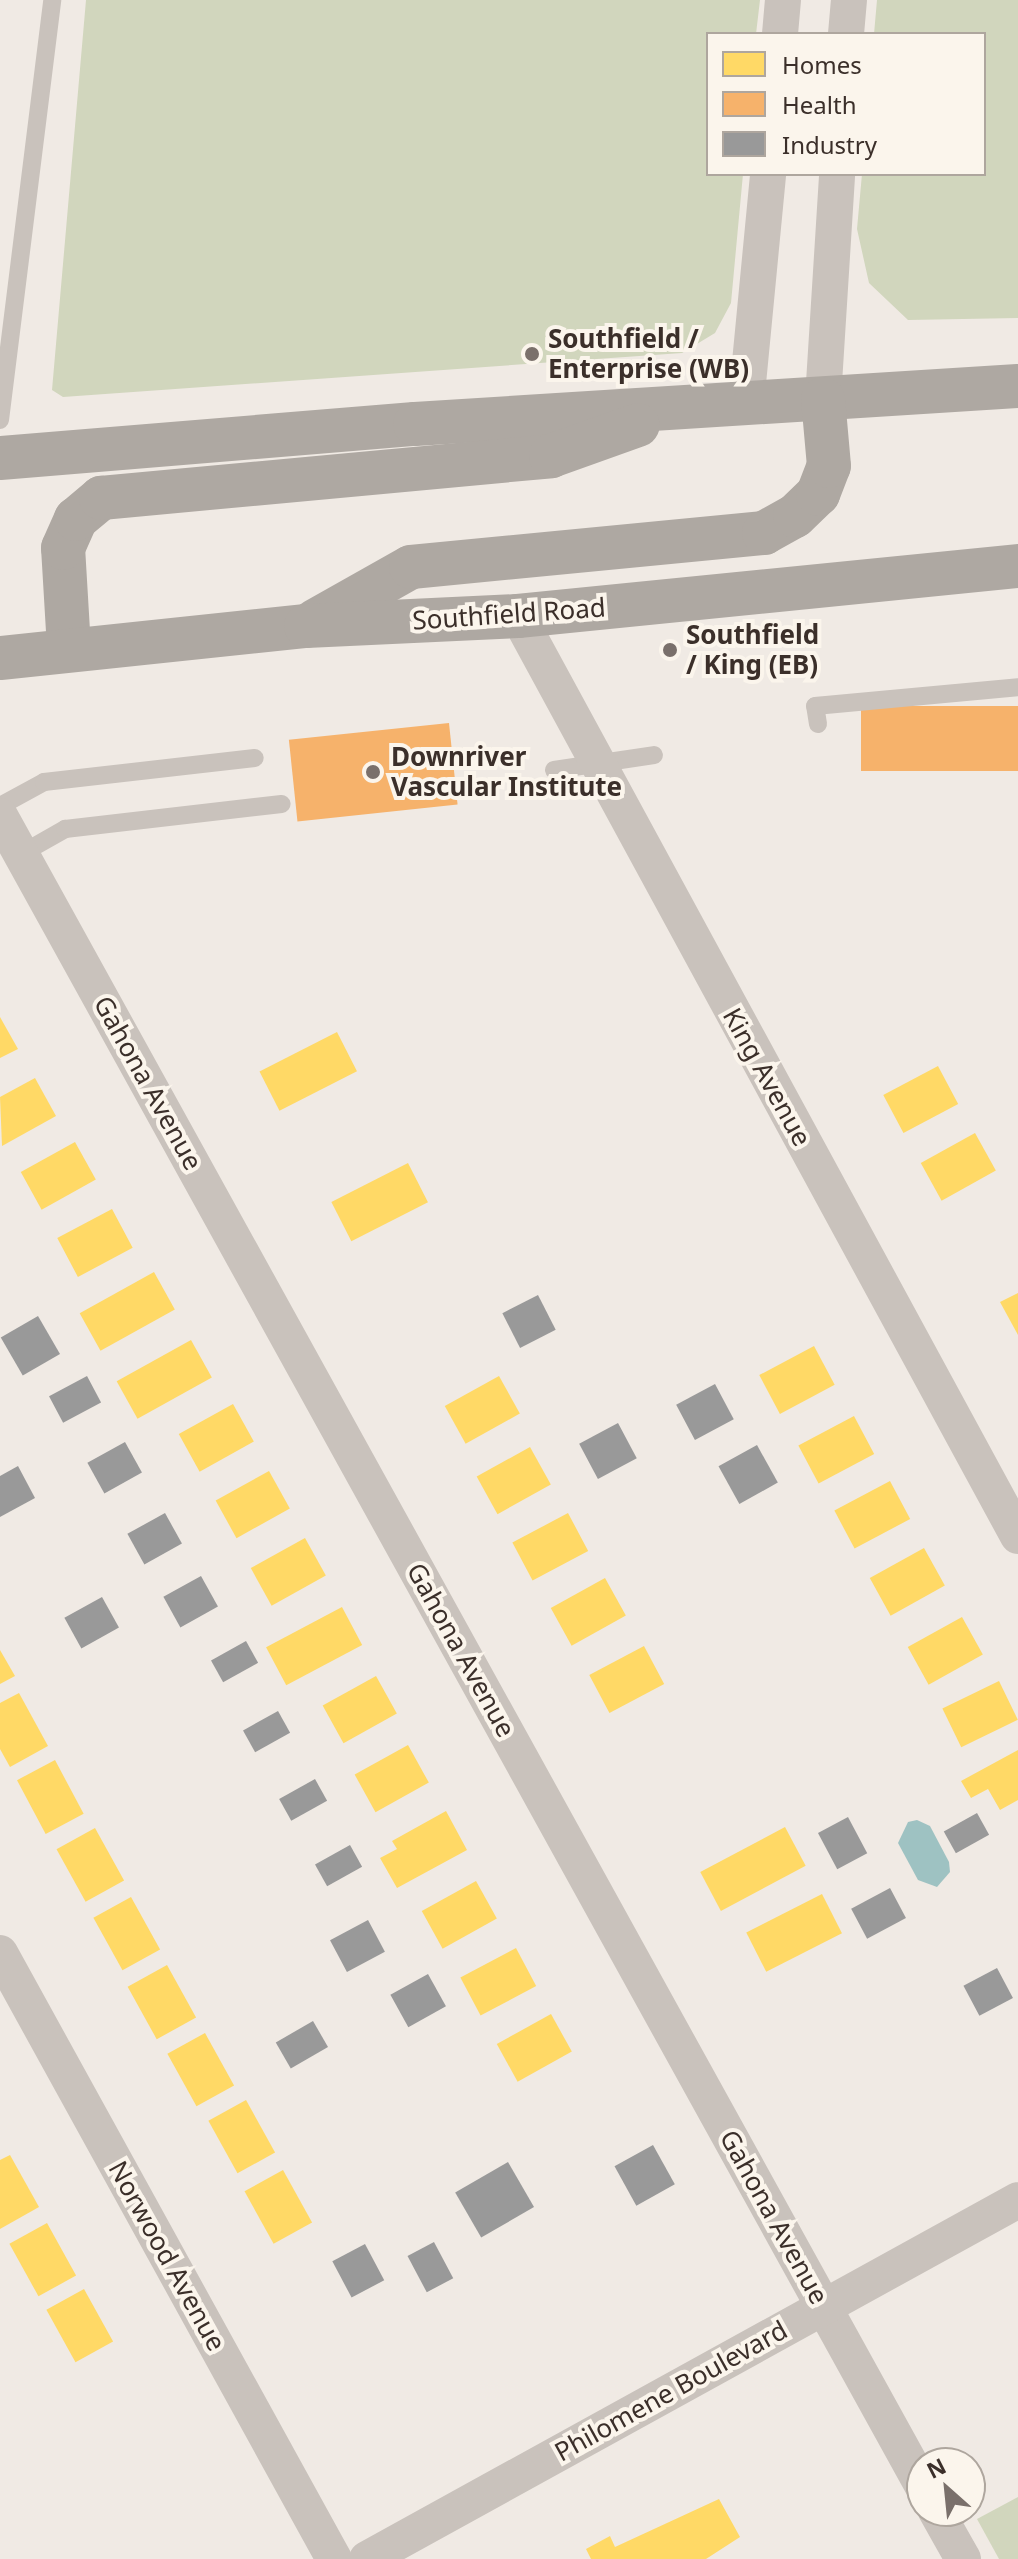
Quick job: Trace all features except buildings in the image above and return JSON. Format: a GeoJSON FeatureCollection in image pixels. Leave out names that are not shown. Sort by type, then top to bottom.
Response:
{"type":"FeatureCollection","features":[{"type":"Feature","properties":{"kind":"highway"},"geometry":{"type":"LineString","coordinates":[[0,458],[1018,386]]}},
{"type":"Feature","properties":{"kind":"highway"},"geometry":{"type":"LineString","coordinates":[[306,626],[411,567],[764,533],[795,516],[818,494],[829,466],[823,399]]}},
{"type":"Feature","properties":{"kind":"highway"},"geometry":{"type":"LineString","coordinates":[[69,648],[63,548],[76,519],[101,498],[551,456],[688,407]]}},
{"type":"Feature","properties":{"kind":"highway","name":"Southfield Road"},"geometry":{"type":"LineString","coordinates":[[0,658],[69,648],[306,626],[518,616],[1018,566]]}},
{"type":"Feature","properties":{"kind":"street"},"geometry":{"type":"LineString","coordinates":[[780,32],[783,0]]}},
{"type":"Feature","properties":{"kind":"street"},"geometry":{"type":"LineString","coordinates":[[846,32],[849,0]]}},
{"type":"Feature","properties":{"kind":"street"},"geometry":{"type":"LineString","coordinates":[[746,404],[768,176]]}},
{"type":"Feature","properties":{"kind":"street"},"geometry":{"type":"LineString","coordinates":[[823,399],[837,176]]}},
{"type":"Feature","properties":{"kind":"street","name":"King Avenue"},"geometry":{"type":"LineString","coordinates":[[518,616],[1018,1536]]}},
{"type":"Feature","properties":{"kind":"street","name":"Gahona Avenue"},"geometry":{"type":"LineString","coordinates":[[6,827],[906,2456]]}},
{"type":"Feature","properties":{"kind":"street","name":"Norwood Avenue"},"geometry":{"type":"LineString","coordinates":[[0,1953],[334,2559]]}},
{"type":"Feature","properties":{"kind":"street","name":"Philomene Boulevard"},"geometry":{"type":"LineString","coordinates":[[367,2559],[1018,2200]]}},
{"type":"Feature","properties":{"kind":"street"},"geometry":{"type":"LineString","coordinates":[[945,2527],[963,2559]]}},
{"type":"Feature","properties":{"kind":"lane"},"geometry":{"type":"LineString","coordinates":[[0,420],[52,0]]}},
{"type":"Feature","properties":{"kind":"lane"},"geometry":{"type":"LineString","coordinates":[[818,724],[815,706],[1018,687]]}},
{"type":"Feature","properties":{"kind":"lane"},"geometry":{"type":"LineString","coordinates":[[554,770],[654,755]]}},
{"type":"Feature","properties":{"kind":"lane"},"geometry":{"type":"LineString","coordinates":[[6,827],[44,782],[255,758]]}},
{"type":"Feature","properties":{"kind":"lane"},"geometry":{"type":"LineString","coordinates":[[6,827],[65,829],[282,804]]}},
{"type":"Feature","properties":{"kind":"green space"},"geometry":{"type":"Polygon","coordinates":[[[86,0],[760,0],[756,32],[706,32],[706,176],[743,176],[731,303],[715,333],[682,353],[63,397],[52,390],[86,0]]]}},
{"type":"Feature","properties":{"kind":"green space"},"geometry":{"type":"Polygon","coordinates":[[[877,0],[1018,0],[1018,318],[908,320],[869,283],[857,229],[862,176],[986,176],[986,32],[874,32],[877,0]]]}},
{"type":"Feature","properties":{"kind":"green space"},"geometry":{"type":"Polygon","coordinates":[[[1018,2497],[1018,2559],[999,2559],[981,2527],[986,2527],[986,2514],[1018,2497]]]}},
{"type":"Feature","properties":{"kind":"water"},"geometry":{"type":"Polygon","coordinates":[[[917,1820],[930,1826],[949,1862],[950,1872],[937,1887],[918,1880],[898,1843],[908,1822],[917,1820]]]}},
{"type":"Feature","properties":{"kind":"place","name":"Southfield / Enterprise (WB)"},"geometry":{"type":"Point","coordinates":[532,354]}},
{"type":"Feature","properties":{"kind":"place","name":"Southfield / King (EB)"},"geometry":{"type":"Point","coordinates":[670,650]}},
{"type":"Feature","properties":{"kind":"place","name":"Downriver Vascular Institute"},"geometry":{"type":"Point","coordinates":[373,772]}}]}
